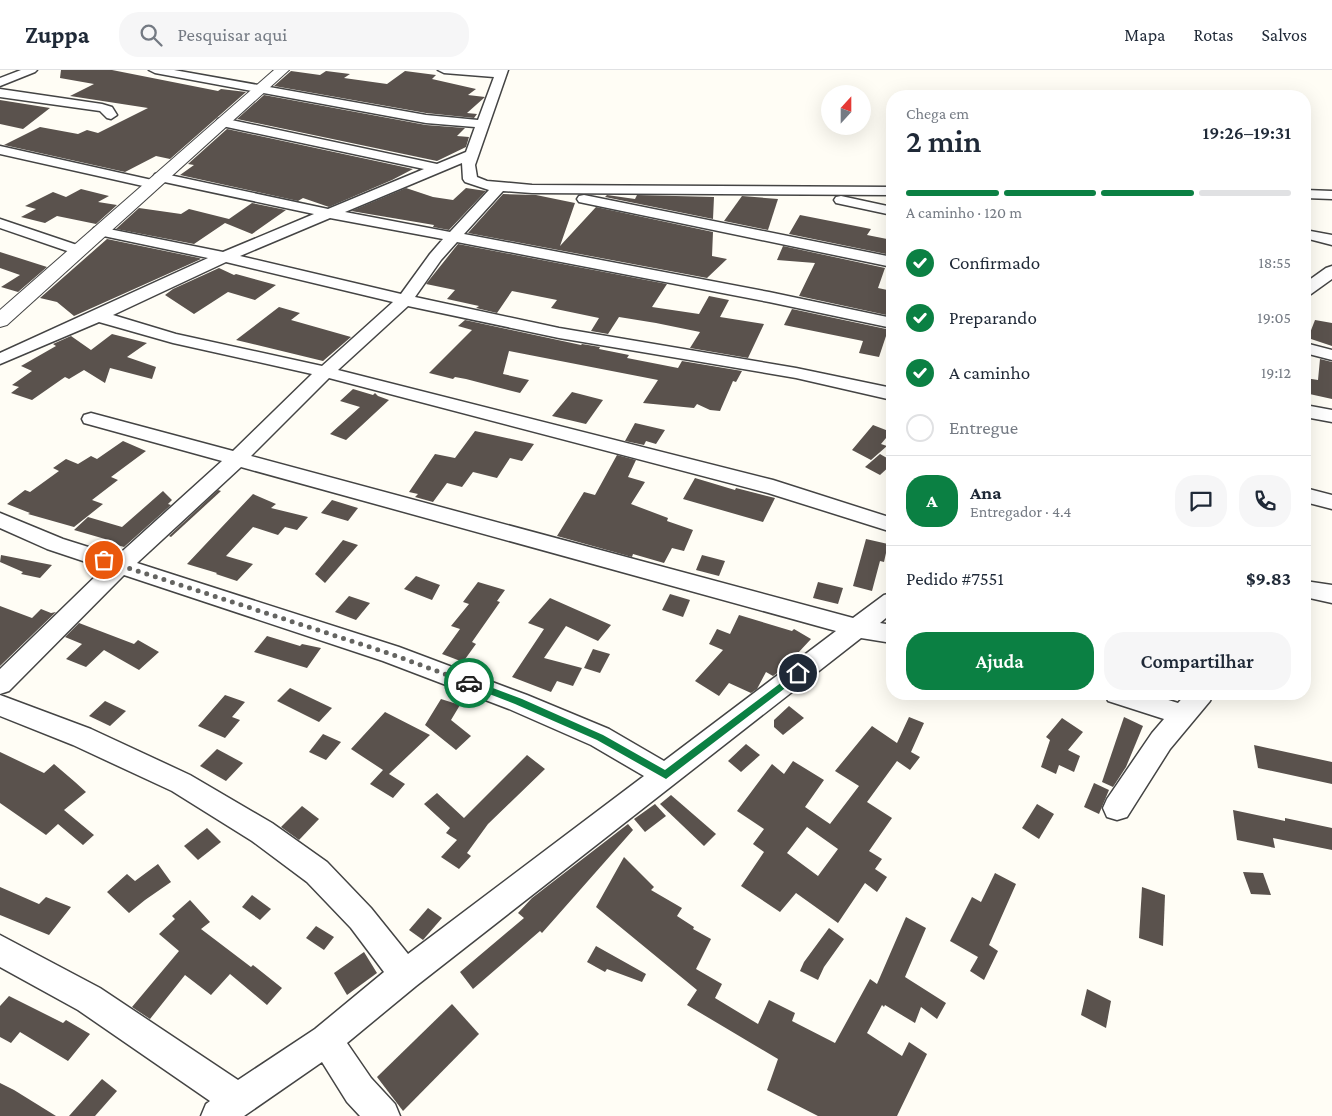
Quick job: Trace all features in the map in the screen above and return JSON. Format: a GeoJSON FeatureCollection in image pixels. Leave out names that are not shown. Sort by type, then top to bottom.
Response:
{"type":"FeatureCollection","features":[{"type":"Feature","properties":{"kind":"street"},"geometry":{"type":"LineString","coordinates":[[0,82],[31,70]]}},
{"type":"Feature","properties":{"kind":"street"},"geometry":{"type":"LineString","coordinates":[[155,70],[426,120],[481,124]]}},
{"type":"Feature","properties":{"kind":"street"},"geometry":{"type":"LineString","coordinates":[[0,321],[156,180],[282,70]]}},
{"type":"Feature","properties":{"kind":"street"},"geometry":{"type":"LineString","coordinates":[[444,70],[501,72],[468,165],[470,179],[485,185],[532,189],[886,191]]}},
{"type":"Feature","properties":{"kind":"street"},"geometry":{"type":"LineString","coordinates":[[0,93],[102,108],[108,110],[111,115]]}},
{"type":"Feature","properties":{"kind":"street"},"geometry":{"type":"LineString","coordinates":[[222,122],[438,168]]}},
{"type":"Feature","properties":{"kind":"street"},"geometry":{"type":"LineString","coordinates":[[0,150],[886,322]]}},
{"type":"Feature","properties":{"kind":"street"},"geometry":{"type":"LineString","coordinates":[[0,358],[98,316],[224,257],[472,154]]}},
{"type":"Feature","properties":{"kind":"street"},"geometry":{"type":"LineString","coordinates":[[0,684],[121,565],[238,458],[324,373],[405,300],[435,258],[500,186]]}},
{"type":"Feature","properties":{"kind":"street"},"geometry":{"type":"LineString","coordinates":[[532,189],[886,261]]}},
{"type":"Feature","properties":{"kind":"street"},"geometry":{"type":"LineString","coordinates":[[796,190],[886,210]]}},
{"type":"Feature","properties":{"kind":"street"},"geometry":{"type":"LineString","coordinates":[[1311,194],[1332,195]]}},
{"type":"Feature","properties":{"kind":"street"},"geometry":{"type":"LineString","coordinates":[[0,223],[78,250]]}},
{"type":"Feature","properties":{"kind":"street"},"geometry":{"type":"LineString","coordinates":[[99,231],[224,257],[405,300],[559,333],[796,373],[886,393]]}},
{"type":"Feature","properties":{"kind":"street"},"geometry":{"type":"LineString","coordinates":[[1311,235],[1332,240]]}},
{"type":"Feature","properties":{"kind":"street"},"geometry":{"type":"LineString","coordinates":[[1311,287],[1332,271]]}},
{"type":"Feature","properties":{"kind":"street"},"geometry":{"type":"LineString","coordinates":[[1311,290],[1332,293]]}},
{"type":"Feature","properties":{"kind":"street"},"geometry":{"type":"LineString","coordinates":[[98,316],[173,338],[278,360],[773,488],[886,523]]}},
{"type":"Feature","properties":{"kind":"street"},"geometry":{"type":"LineString","coordinates":[[1311,350],[1332,355]]}},
{"type":"Feature","properties":{"kind":"street"},"geometry":{"type":"LineString","coordinates":[[1311,412],[1332,416]]}},
{"type":"Feature","properties":{"kind":"street"},"geometry":{"type":"LineString","coordinates":[[92,419],[856,628],[886,633]]}},
{"type":"Feature","properties":{"kind":"street"},"geometry":{"type":"LineString","coordinates":[[1311,497],[1332,502]]}},
{"type":"Feature","properties":{"kind":"street"},"geometry":{"type":"LineString","coordinates":[[0,520],[55,544],[391,654],[518,702],[600,737],[666,775]]}},
{"type":"Feature","properties":{"kind":"street"},"geometry":{"type":"LineString","coordinates":[[1311,590],[1332,594]]}},
{"type":"Feature","properties":{"kind":"street"},"geometry":{"type":"LineString","coordinates":[[0,950],[89,999],[228,1108],[326,1040],[405,975],[886,606]]}},
{"type":"Feature","properties":{"kind":"street"},"geometry":{"type":"LineString","coordinates":[[1136,700],[1184,715]]}},
{"type":"Feature","properties":{"kind":"street"},"geometry":{"type":"LineString","coordinates":[[1117,808],[1161,741],[1196,700]]}},
{"type":"Feature","properties":{"kind":"street"},"geometry":{"type":"LineString","coordinates":[[0,705],[82,736],[182,783],[262,832],[317,872],[361,918],[405,975]]}},
{"type":"Feature","properties":{"kind":"street"},"geometry":{"type":"LineString","coordinates":[[326,1040],[359,1090],[383,1116]]}},
{"type":"Feature","properties":{"kind":"building"},"geometry":{"type":"Polygon","coordinates":[[[61,70],[112,70],[218,91],[221,89],[246,92],[170,159],[156,156],[125,172],[4,145],[40,127],[78,134],[87,130],[98,133],[148,108],[70,96],[94,84],[60,78],[61,70]]]}},
{"type":"Feature","properties":{"kind":"building"},"geometry":{"type":"Polygon","coordinates":[[[291,71],[320,75],[326,71],[350,74],[344,78],[387,84],[405,71],[436,75],[432,79],[476,89],[468,95],[485,97],[467,113],[477,114],[474,118],[426,113],[274,86],[291,71]]]}},
{"type":"Feature","properties":{"kind":"building"},"geometry":{"type":"Polygon","coordinates":[[[264,95],[426,125],[465,128],[457,136],[469,137],[466,147],[437,161],[237,119],[264,95]]]}},
{"type":"Feature","properties":{"kind":"building"},"geometry":{"type":"Polygon","coordinates":[[[0,100],[50,108],[23,129],[0,124],[0,100]]]}},
{"type":"Feature","properties":{"kind":"building"},"geometry":{"type":"Polygon","coordinates":[[[227,129],[413,169],[329,207],[303,198],[298,201],[180,175],[194,165],[188,164],[227,129]]]}},
{"type":"Feature","properties":{"kind":"building"},"geometry":{"type":"Polygon","coordinates":[[[406,188],[433,197],[453,200],[466,188],[486,191],[449,230],[433,227],[434,225],[351,211],[406,188]]]}},
{"type":"Feature","properties":{"kind":"building"},"geometry":{"type":"Polygon","coordinates":[[[81,189],[109,196],[98,202],[117,205],[96,224],[57,216],[45,223],[21,217],[36,209],[25,206],[53,192],[66,197],[81,189]]]}},
{"type":"Feature","properties":{"kind":"building"},"geometry":{"type":"Polygon","coordinates":[[[503,194],[536,195],[575,203],[560,246],[596,207],[713,232],[712,256],[727,259],[707,278],[468,233],[503,194]]]}},
{"type":"Feature","properties":{"kind":"building"},"geometry":{"type":"Polygon","coordinates":[[[607,195],[635,199],[637,195],[714,197],[713,219],[605,197],[607,195]]]}},
{"type":"Feature","properties":{"kind":"building"},"geometry":{"type":"Polygon","coordinates":[[[742,196],[778,199],[768,230],[724,221],[742,196]]]}},
{"type":"Feature","properties":{"kind":"building"},"geometry":{"type":"Polygon","coordinates":[[[252,203],[286,210],[252,234],[225,223],[194,244],[116,229],[139,208],[181,214],[189,209],[229,219],[252,203]]]}},
{"type":"Feature","properties":{"kind":"building"},"geometry":{"type":"Polygon","coordinates":[[[800,215],[871,229],[867,235],[886,239],[886,254],[789,234],[800,215]]]}},
{"type":"Feature","properties":{"kind":"building"},"geometry":{"type":"Polygon","coordinates":[[[107,239],[201,259],[74,316],[57,302],[40,298],[107,239]]]}},
{"type":"Feature","properties":{"kind":"building"},"geometry":{"type":"Polygon","coordinates":[[[458,244],[667,284],[652,307],[699,314],[709,296],[729,300],[720,317],[764,324],[748,358],[690,348],[700,332],[656,323],[619,317],[608,334],[591,331],[599,318],[551,308],[557,300],[512,291],[497,313],[476,308],[479,306],[447,299],[455,290],[426,284],[458,244]]]}},
{"type":"Feature","properties":{"kind":"building"},"geometry":{"type":"Polygon","coordinates":[[[783,246],[885,268],[878,288],[886,290],[886,315],[799,296],[815,263],[777,260],[783,246]]]}},
{"type":"Feature","properties":{"kind":"building"},"geometry":{"type":"Polygon","coordinates":[[[0,252],[47,267],[18,292],[1,287],[20,275],[0,268],[0,252]]]}},
{"type":"Feature","properties":{"kind":"building"},"geometry":{"type":"Polygon","coordinates":[[[219,268],[234,275],[276,285],[255,300],[228,292],[194,314],[165,295],[173,289],[219,268]]]}},
{"type":"Feature","properties":{"kind":"building"},"geometry":{"type":"Polygon","coordinates":[[[279,307],[300,313],[291,320],[351,337],[323,361],[236,340],[279,307]]]}},
{"type":"Feature","properties":{"kind":"building"},"geometry":{"type":"Polygon","coordinates":[[[792,309],[886,329],[886,336],[879,357],[859,353],[863,341],[784,325],[792,309]]]}},
{"type":"Feature","properties":{"kind":"building"},"geometry":{"type":"Polygon","coordinates":[[[465,320],[581,345],[600,347],[599,349],[629,355],[627,358],[678,368],[682,361],[742,371],[736,382],[733,381],[720,411],[710,410],[697,404],[694,408],[643,403],[658,380],[509,351],[503,374],[529,380],[520,393],[466,379],[455,377],[453,379],[429,373],[472,330],[458,326],[465,320]]]}},
{"type":"Feature","properties":{"kind":"building"},"geometry":{"type":"Polygon","coordinates":[[[1315,320],[1332,323],[1332,346],[1311,339],[1311,330],[1315,320]]]}},
{"type":"Feature","properties":{"kind":"building"},"geometry":{"type":"Polygon","coordinates":[[[112,334],[147,343],[127,357],[156,367],[152,379],[110,368],[105,383],[84,370],[69,379],[65,377],[32,400],[11,393],[19,387],[12,385],[32,371],[21,366],[56,346],[53,344],[71,336],[91,350],[112,334]]]}},
{"type":"Feature","properties":{"kind":"building"},"geometry":{"type":"Polygon","coordinates":[[[1320,359],[1332,362],[1332,399],[1311,394],[1311,379],[1318,380],[1320,359]]]}},
{"type":"Feature","properties":{"kind":"building"},"geometry":{"type":"Polygon","coordinates":[[[353,389],[373,395],[375,393],[389,400],[346,440],[330,434],[360,407],[340,401],[353,389]]]}},
{"type":"Feature","properties":{"kind":"building"},"geometry":{"type":"Polygon","coordinates":[[[572,392],[603,400],[586,424],[552,416],[572,392]]]}},
{"type":"Feature","properties":{"kind":"building"},"geometry":{"type":"Polygon","coordinates":[[[635,423],[665,430],[656,444],[646,441],[644,445],[625,441],[635,423]]]}},
{"type":"Feature","properties":{"kind":"building"},"geometry":{"type":"Polygon","coordinates":[[[873,425],[886,430],[886,438],[881,444],[886,447],[871,460],[852,450],[873,425]]]}},
{"type":"Feature","properties":{"kind":"building"},"geometry":{"type":"Polygon","coordinates":[[[475,431],[534,444],[522,461],[510,458],[497,478],[473,472],[462,487],[447,483],[433,502],[415,497],[418,494],[409,492],[435,454],[455,458],[475,431]]]}},
{"type":"Feature","properties":{"kind":"building"},"geometry":{"type":"Polygon","coordinates":[[[123,441],[146,451],[111,477],[118,480],[92,500],[103,504],[74,527],[28,514],[30,513],[7,504],[25,490],[30,492],[59,471],[53,468],[66,459],[78,464],[91,456],[97,459],[123,441]]]}},
{"type":"Feature","properties":{"kind":"building"},"geometry":{"type":"Polygon","coordinates":[[[880,454],[886,458],[886,470],[880,475],[865,467],[880,454]]]}},
{"type":"Feature","properties":{"kind":"building"},"geometry":{"type":"Polygon","coordinates":[[[617,455],[636,460],[628,477],[645,482],[631,504],[668,518],[667,521],[693,530],[684,551],[672,548],[664,563],[633,554],[632,557],[557,536],[584,492],[595,495],[617,455]]]}},
{"type":"Feature","properties":{"kind":"building"},"geometry":{"type":"Polygon","coordinates":[[[695,478],[735,490],[736,488],[775,498],[763,522],[683,499],[695,478]]]}},
{"type":"Feature","properties":{"kind":"building"},"geometry":{"type":"Polygon","coordinates":[[[218,490],[221,491],[171,537],[169,536],[218,490]]]}},
{"type":"Feature","properties":{"kind":"building"},"geometry":{"type":"Polygon","coordinates":[[[163,491],[172,500],[168,504],[171,505],[124,547],[74,530],[88,517],[122,527],[163,491]]]}},
{"type":"Feature","properties":{"kind":"building"},"geometry":{"type":"Polygon","coordinates":[[[253,494],[276,504],[271,508],[308,517],[297,530],[285,527],[278,535],[253,527],[226,556],[253,564],[237,581],[187,564],[253,494]]]}},
{"type":"Feature","properties":{"kind":"building"},"geometry":{"type":"Polygon","coordinates":[[[332,500],[358,508],[348,521],[321,513],[332,500]]]}},
{"type":"Feature","properties":{"kind":"building"},"geometry":{"type":"Polygon","coordinates":[[[866,539],[886,544],[884,562],[880,561],[872,591],[853,586],[866,539]]]}},
{"type":"Feature","properties":{"kind":"building"},"geometry":{"type":"Polygon","coordinates":[[[343,540],[358,545],[325,583],[315,574],[343,540]]]}},
{"type":"Feature","properties":{"kind":"building"},"geometry":{"type":"Polygon","coordinates":[[[1,555],[52,565],[40,578],[21,574],[23,572],[0,562],[1,555]]]}},
{"type":"Feature","properties":{"kind":"building"},"geometry":{"type":"Polygon","coordinates":[[[702,555],[725,561],[719,576],[696,570],[702,555]]]}},
{"type":"Feature","properties":{"kind":"building"},"geometry":{"type":"Polygon","coordinates":[[[416,576],[440,585],[432,600],[404,589],[416,576]]]}},
{"type":"Feature","properties":{"kind":"building"},"geometry":{"type":"Polygon","coordinates":[[[478,582],[505,590],[497,601],[500,602],[472,642],[476,644],[463,662],[442,654],[460,629],[451,626],[469,604],[463,602],[478,582]]]}},
{"type":"Feature","properties":{"kind":"building"},"geometry":{"type":"Polygon","coordinates":[[[818,582],[843,588],[838,604],[813,598],[818,582]]]}},
{"type":"Feature","properties":{"kind":"building"},"geometry":{"type":"Polygon","coordinates":[[[670,594],[690,600],[683,617],[662,610],[670,594]]]}},
{"type":"Feature","properties":{"kind":"building"},"geometry":{"type":"Polygon","coordinates":[[[349,596],[370,603],[356,620],[335,612],[349,596]]]}},
{"type":"Feature","properties":{"kind":"building"},"geometry":{"type":"Polygon","coordinates":[[[550,598],[611,625],[598,641],[566,626],[544,658],[582,668],[573,686],[557,681],[551,692],[512,677],[544,629],[528,623],[550,598]]]}},
{"type":"Feature","properties":{"kind":"building"},"geometry":{"type":"Polygon","coordinates":[[[0,606],[32,618],[41,609],[51,613],[56,612],[0,666],[0,606]]]}},
{"type":"Feature","properties":{"kind":"building"},"geometry":{"type":"Polygon","coordinates":[[[739,615],[792,631],[794,629],[811,639],[784,668],[773,676],[766,672],[757,689],[751,693],[729,683],[719,696],[695,681],[723,650],[709,644],[717,629],[730,634],[739,615]]]}},
{"type":"Feature","properties":{"kind":"building"},"geometry":{"type":"Polygon","coordinates":[[[79,623],[134,644],[138,640],[159,652],[139,670],[104,650],[86,667],[66,659],[82,644],[65,637],[79,623]]]}},
{"type":"Feature","properties":{"kind":"building"},"geometry":{"type":"Polygon","coordinates":[[[267,636],[300,646],[302,644],[321,648],[307,668],[254,652],[267,636]]]}},
{"type":"Feature","properties":{"kind":"building"},"geometry":{"type":"Polygon","coordinates":[[[593,649],[610,654],[600,673],[584,668],[593,649]]]}},
{"type":"Feature","properties":{"kind":"building"},"geometry":{"type":"Polygon","coordinates":[[[290,688],[332,708],[319,722],[277,701],[290,688]]]}},
{"type":"Feature","properties":{"kind":"building"},"geometry":{"type":"Polygon","coordinates":[[[225,695],[245,702],[232,717],[240,720],[225,738],[198,726],[225,695]]]}},
{"type":"Feature","properties":{"kind":"building"},"geometry":{"type":"Polygon","coordinates":[[[441,699],[460,705],[451,720],[471,736],[456,750],[425,725],[441,699]]]}},
{"type":"Feature","properties":{"kind":"building"},"geometry":{"type":"Polygon","coordinates":[[[105,701],[126,711],[110,726],[89,716],[105,701]]]}},
{"type":"Feature","properties":{"kind":"building"},"geometry":{"type":"Polygon","coordinates":[[[789,706],[804,718],[783,735],[774,727],[774,720],[789,706]]]}},
{"type":"Feature","properties":{"kind":"building"},"geometry":{"type":"Polygon","coordinates":[[[385,712],[430,735],[389,774],[405,784],[393,798],[370,784],[383,770],[351,749],[385,712]]]}},
{"type":"Feature","properties":{"kind":"building"},"geometry":{"type":"Polygon","coordinates":[[[909,717],[924,723],[911,752],[920,757],[910,770],[897,761],[867,802],[892,818],[869,851],[882,859],[875,869],[887,877],[877,892],[865,883],[838,923],[796,893],[780,912],[741,886],[764,852],[753,844],[764,829],[737,811],[772,764],[784,774],[793,761],[824,780],[805,807],[830,824],[859,786],[835,771],[872,726],[897,743],[909,717]],[[807,827],[787,853],[818,876],[838,849],[807,827]]]}},
{"type":"Feature","properties":{"kind":"building"},"geometry":{"type":"Polygon","coordinates":[[[1124,717],[1143,726],[1126,767],[1113,787],[1102,782],[1124,717]]]}},
{"type":"Feature","properties":{"kind":"building"},"geometry":{"type":"Polygon","coordinates":[[[1062,718],[1083,732],[1068,750],[1080,756],[1074,772],[1059,765],[1056,774],[1041,767],[1050,740],[1046,737],[1062,718]]]}},
{"type":"Feature","properties":{"kind":"building"},"geometry":{"type":"Polygon","coordinates":[[[323,734],[341,742],[326,760],[309,752],[323,734]]]}},
{"type":"Feature","properties":{"kind":"building"},"geometry":{"type":"Polygon","coordinates":[[[746,744],[760,755],[741,772],[728,761],[746,744]]]}},
{"type":"Feature","properties":{"kind":"building"},"geometry":{"type":"Polygon","coordinates":[[[1254,745],[1332,762],[1332,784],[1258,768],[1254,745]]]}},
{"type":"Feature","properties":{"kind":"building"},"geometry":{"type":"Polygon","coordinates":[[[217,749],[243,763],[226,781],[200,766],[217,749]]]}},
{"type":"Feature","properties":{"kind":"building"},"geometry":{"type":"Polygon","coordinates":[[[0,752],[44,773],[54,764],[75,782],[86,792],[64,810],[94,835],[83,845],[58,824],[46,835],[0,803],[0,752]]]}},
{"type":"Feature","properties":{"kind":"building"},"geometry":{"type":"Polygon","coordinates":[[[527,755],[545,769],[488,824],[467,853],[471,856],[459,869],[441,857],[457,840],[446,833],[450,828],[424,804],[437,793],[464,818],[527,755]]]}},
{"type":"Feature","properties":{"kind":"building"},"geometry":{"type":"Polygon","coordinates":[[[1094,783],[1109,790],[1099,814],[1084,807],[1094,783]]]}},
{"type":"Feature","properties":{"kind":"building"},"geometry":{"type":"Polygon","coordinates":[[[671,795],[716,834],[704,846],[660,804],[671,795]]]}},
{"type":"Feature","properties":{"kind":"building"},"geometry":{"type":"Polygon","coordinates":[[[655,804],[666,816],[645,832],[634,819],[655,804]]]}},
{"type":"Feature","properties":{"kind":"building"},"geometry":{"type":"Polygon","coordinates":[[[1037,804],[1054,814],[1039,839],[1022,828],[1037,804]]]}},
{"type":"Feature","properties":{"kind":"building"},"geometry":{"type":"Polygon","coordinates":[[[302,806],[319,819],[299,840],[281,827],[302,806]]]}},
{"type":"Feature","properties":{"kind":"building"},"geometry":{"type":"Polygon","coordinates":[[[1233,810],[1285,821],[1285,818],[1332,828],[1332,850],[1273,838],[1275,848],[1237,840],[1233,810]]]}},
{"type":"Feature","properties":{"kind":"building"},"geometry":{"type":"Polygon","coordinates":[[[628,824],[633,830],[542,933],[540,931],[473,989],[460,972],[524,918],[518,913],[532,898],[628,824]]]}},
{"type":"Feature","properties":{"kind":"building"},"geometry":{"type":"Polygon","coordinates":[[[207,828],[221,842],[198,860],[184,846],[207,828]]]}},
{"type":"Feature","properties":{"kind":"building"},"geometry":{"type":"Polygon","coordinates":[[[624,857],[654,887],[651,890],[682,908],[677,916],[694,927],[693,929],[711,939],[696,969],[722,984],[715,998],[758,1024],[769,1000],[795,1013],[792,1021],[835,1043],[870,979],[877,984],[906,917],[926,928],[905,977],[946,1003],[937,1019],[921,1007],[915,1023],[882,1005],[867,1033],[902,1056],[909,1042],[927,1054],[897,1116],[818,1116],[767,1090],[778,1059],[687,1005],[697,990],[596,907],[624,857]]]}},
{"type":"Feature","properties":{"kind":"building"},"geometry":{"type":"Polygon","coordinates":[[[158,864],[171,882],[129,913],[107,892],[127,874],[135,881],[158,864]]]}},
{"type":"Feature","properties":{"kind":"building"},"geometry":{"type":"Polygon","coordinates":[[[1243,872],[1263,873],[1271,895],[1251,894],[1243,872]]]}},
{"type":"Feature","properties":{"kind":"building"},"geometry":{"type":"Polygon","coordinates":[[[995,873],[1016,884],[989,945],[998,951],[984,980],[970,971],[978,957],[950,941],[972,897],[981,902],[995,873]]]}},
{"type":"Feature","properties":{"kind":"building"},"geometry":{"type":"Polygon","coordinates":[[[0,887],[39,904],[46,897],[71,907],[49,935],[0,915],[0,887]]]}},
{"type":"Feature","properties":{"kind":"building"},"geometry":{"type":"Polygon","coordinates":[[[1142,887],[1165,895],[1163,946],[1139,938],[1142,887]]]}},
{"type":"Feature","properties":{"kind":"building"},"geometry":{"type":"Polygon","coordinates":[[[252,895],[271,909],[260,920],[242,907],[252,895]]]}},
{"type":"Feature","properties":{"kind":"building"},"geometry":{"type":"Polygon","coordinates":[[[190,900],[210,922],[201,929],[251,967],[253,965],[282,988],[267,1005],[230,974],[211,995],[185,975],[150,1019],[132,1007],[179,951],[159,934],[175,919],[172,916],[190,900]]]}},
{"type":"Feature","properties":{"kind":"building"},"geometry":{"type":"Polygon","coordinates":[[[428,908],[442,918],[423,940],[409,930],[428,908]]]}},
{"type":"Feature","properties":{"kind":"building"},"geometry":{"type":"Polygon","coordinates":[[[316,926],[334,937],[324,950],[306,938],[316,926]]]}},
{"type":"Feature","properties":{"kind":"building"},"geometry":{"type":"Polygon","coordinates":[[[829,928],[844,939],[824,967],[818,980],[800,971],[804,962],[829,928]]]}},
{"type":"Feature","properties":{"kind":"building"},"geometry":{"type":"Polygon","coordinates":[[[596,946],[646,974],[642,982],[607,969],[605,972],[587,962],[596,946]]]}},
{"type":"Feature","properties":{"kind":"building"},"geometry":{"type":"Polygon","coordinates":[[[364,952],[377,973],[347,995],[334,973],[364,952]]]}},
{"type":"Feature","properties":{"kind":"building"},"geometry":{"type":"Polygon","coordinates":[[[1087,989],[1111,1001],[1106,1028],[1081,1015],[1087,989]]]}},
{"type":"Feature","properties":{"kind":"building"},"geometry":{"type":"Polygon","coordinates":[[[9,996],[63,1023],[66,1020],[90,1034],[68,1061],[20,1032],[11,1043],[0,1037],[0,1006],[9,996]]]}},
{"type":"Feature","properties":{"kind":"building"},"geometry":{"type":"Polygon","coordinates":[[[452,1004],[479,1034],[403,1111],[377,1077],[452,1004]]]}},
{"type":"Feature","properties":{"kind":"building"},"geometry":{"type":"Polygon","coordinates":[[[102,1079],[117,1091],[95,1116],[69,1116],[102,1079]]]}},
{"type":"Feature","properties":{"kind":"building"},"geometry":{"type":"Polygon","coordinates":[[[0,1083],[14,1090],[56,1116],[0,1116],[0,1083]]]}},
{"type":"Feature","properties":{"kind":"way so far"},"geometry":{"type":"LineString","coordinates":[[104,560],[391,654],[469,683]]}},
{"type":"Feature","properties":{"kind":"route"},"geometry":{"type":"LineString","coordinates":[[469,683],[600,737],[666,775],[798,673]]}}]}
